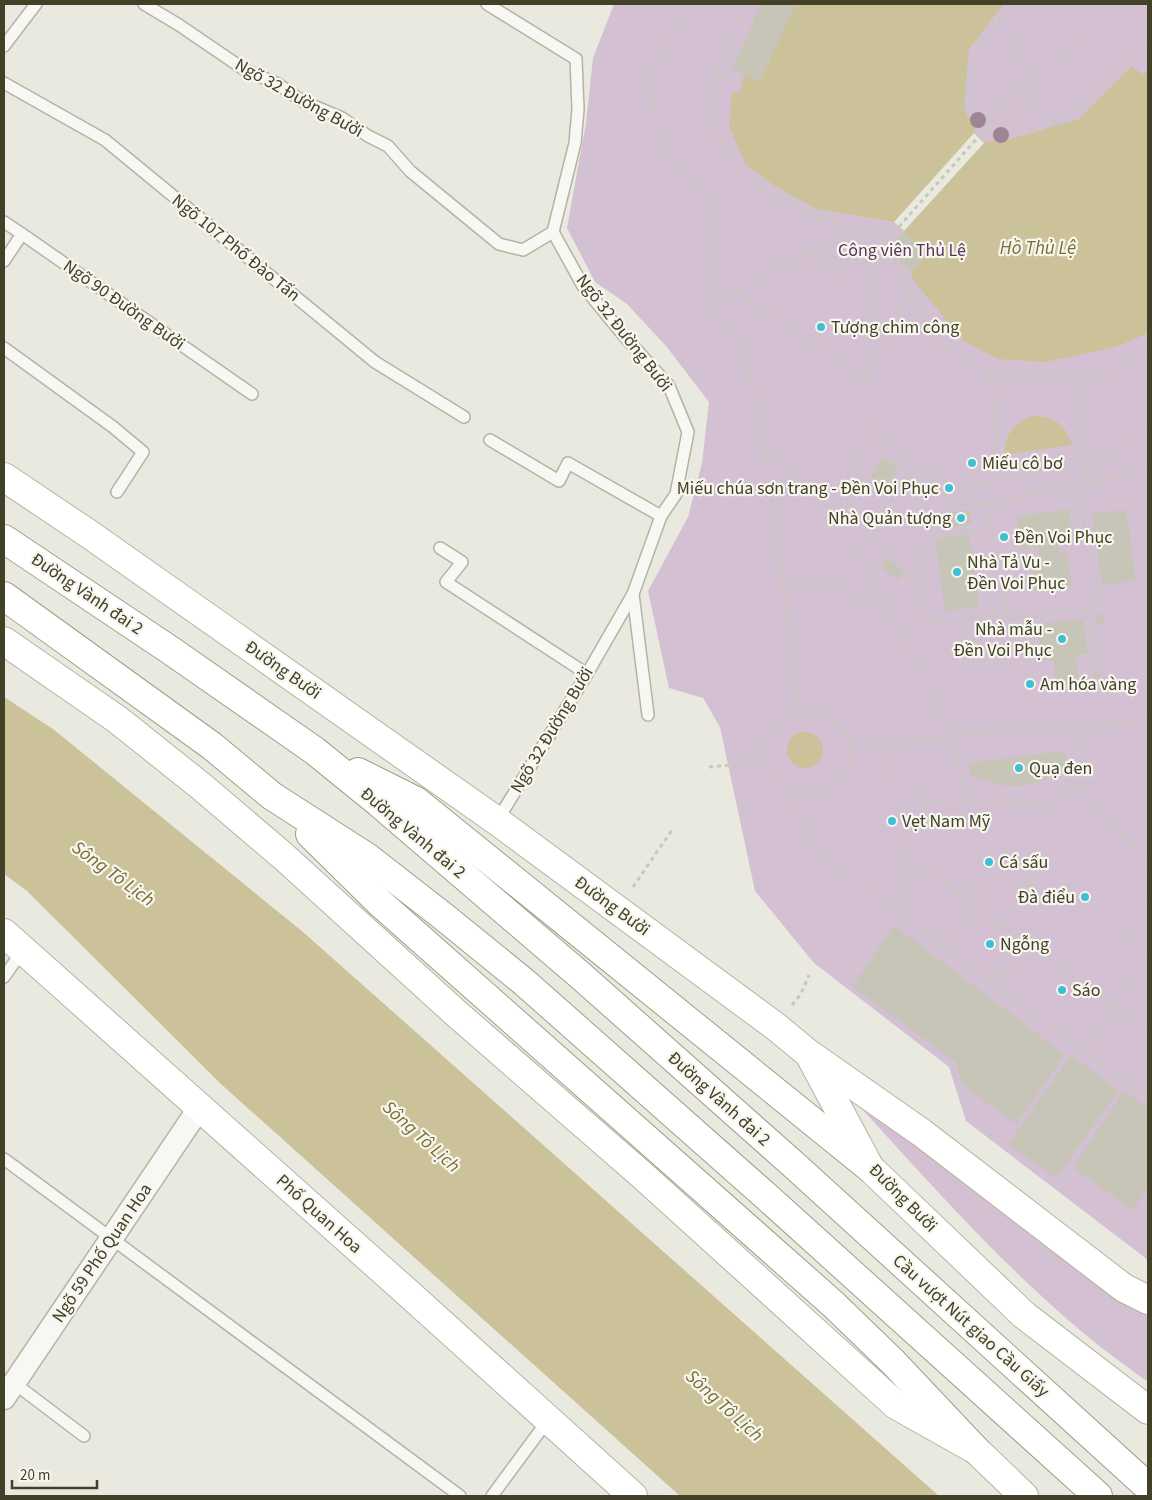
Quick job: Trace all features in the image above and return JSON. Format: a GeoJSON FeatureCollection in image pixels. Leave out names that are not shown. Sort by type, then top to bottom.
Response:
{"type":"FeatureCollection","features":[{"type":"Feature","properties":{"kind":"main road","name":"Đường Bưởi"},"geometry":{"type":"LineString","coordinates":[[4,476],[497,821],[775,1026],[809,1054],[870,1168],[1024,1315],[1148,1410]]}},
{"type":"Feature","properties":{"kind":"main road","name":"Đường Vành đai 2"},"geometry":{"type":"LineString","coordinates":[[4,539],[170,650],[315,752],[379,803],[574,970],[794,1165]]}},
{"type":"Feature","properties":{"kind":"main road"},"geometry":{"type":"LineString","coordinates":[[4,596],[212,746],[272,796],[378,902],[833,1304],[893,1362],[976,1450],[1024,1496]]}},
{"type":"Feature","properties":{"kind":"main road"},"geometry":{"type":"LineString","coordinates":[[4,641],[118,720],[283,856],[458,1015],[642,1175],[896,1404],[976,1450]]}},
{"type":"Feature","properties":{"kind":"main road"},"geometry":{"type":"LineString","coordinates":[[315,752],[416,801],[870,1168]]}},
{"type":"Feature","properties":{"kind":"main road"},"geometry":{"type":"LineString","coordinates":[[272,796],[367,857],[524,982],[1098,1496]]}},
{"type":"Feature","properties":{"kind":"main road","name":"Phố Quan Hoa"},"geometry":{"type":"LineString","coordinates":[[14,942],[633,1496]]}},
{"type":"Feature","properties":{"kind":"main road"},"geometry":{"type":"LineString","coordinates":[[809,1054],[922,1133],[1124,1288],[1148,1300]]}},
{"type":"Feature","properties":{"kind":"main road","name":"Cầu vượt Nút giao Cầu Giấy"},"geometry":{"type":"LineString","coordinates":[[794,1165],[1148,1487]]}},
{"type":"Feature","properties":{"kind":"street","name":"Ngõ 59 Phố Quan Hoa"},"geometry":{"type":"LineString","coordinates":[[9,1390],[200,1108]]}},
{"type":"Feature","properties":{"kind":"lane"},"geometry":{"type":"LineString","coordinates":[[4,46],[36,4]]}},
{"type":"Feature","properties":{"kind":"lane","name":"Ngõ 32 Đường Bưởi"},"geometry":{"type":"LineString","coordinates":[[144,4],[179,25],[245,70],[278,84],[302,102],[342,118],[368,136],[388,146],[410,171],[499,244],[524,250],[553,232],[583,286],[669,386],[688,432],[676,494],[661,516],[633,594],[587,674],[497,821]]}},
{"type":"Feature","properties":{"kind":"lane"},"geometry":{"type":"LineString","coordinates":[[487,4],[576,59],[578,109],[575,143],[553,232]]}},
{"type":"Feature","properties":{"kind":"lane","name":"Ngõ 107 Phố Đào Tấn"},"geometry":{"type":"LineString","coordinates":[[4,83],[105,140],[375,362],[464,417]]}},
{"type":"Feature","properties":{"kind":"lane","name":"Ngõ 90 Đường Bưởi"},"geometry":{"type":"LineString","coordinates":[[4,222],[252,394]]}},
{"type":"Feature","properties":{"kind":"lane"},"geometry":{"type":"LineString","coordinates":[[4,261],[22,234]]}},
{"type":"Feature","properties":{"kind":"lane"},"geometry":{"type":"LineString","coordinates":[[4,348],[113,427],[143,452],[118,492]]}},
{"type":"Feature","properties":{"kind":"lane"},"geometry":{"type":"LineString","coordinates":[[490,440],[559,481],[568,463],[661,516]]}},
{"type":"Feature","properties":{"kind":"lane"},"geometry":{"type":"LineString","coordinates":[[440,548],[462,562],[446,582],[587,674]]}},
{"type":"Feature","properties":{"kind":"lane"},"geometry":{"type":"LineString","coordinates":[[633,594],[648,715]]}},
{"type":"Feature","properties":{"kind":"lane"},"geometry":{"type":"LineString","coordinates":[[4,977],[14,942]]}},
{"type":"Feature","properties":{"kind":"lane"},"geometry":{"type":"LineString","coordinates":[[4,1159],[460,1496]]}},
{"type":"Feature","properties":{"kind":"lane"},"geometry":{"type":"LineString","coordinates":[[9,1390],[84,1436]]}},
{"type":"Feature","properties":{"kind":"lane"},"geometry":{"type":"LineString","coordinates":[[492,1496],[548,1420]]}},
{"type":"Feature","properties":{"kind":"path"},"geometry":{"type":"LineString","coordinates":[[689,4],[680,28],[651,68],[654,111],[666,155],[714,197],[711,222],[712,307],[743,342],[765,451],[800,710]]}},
{"type":"Feature","properties":{"kind":"path"},"geometry":{"type":"LineString","coordinates":[[744,4],[722,52],[709,97],[716,133],[730,161],[747,182],[769,194],[853,230],[890,237]]}},
{"type":"Feature","properties":{"kind":"path"},"geometry":{"type":"LineString","coordinates":[[1010,4],[977,47],[972,87],[974,109],[986,128],[1001,134],[1025,131],[1061,117],[1086,104],[1120,74],[1148,44]]}},
{"type":"Feature","properties":{"kind":"path"},"geometry":{"type":"LineString","coordinates":[[1000,112],[1014,113],[1030,104],[1038,94],[1039,83],[1014,53],[1022,26],[1036,4]]}},
{"type":"Feature","properties":{"kind":"path"},"geometry":{"type":"LineString","coordinates":[[869,264],[890,237],[1032,73],[1062,53],[1091,21],[1100,4]]}},
{"type":"Feature","properties":{"kind":"path"},"geometry":{"type":"LineString","coordinates":[[715,75],[742,85]]}},
{"type":"Feature","properties":{"kind":"path"},"geometry":{"type":"LineString","coordinates":[[712,307],[770,270],[853,230]]}},
{"type":"Feature","properties":{"kind":"path"},"geometry":{"type":"LineString","coordinates":[[883,248],[904,270],[910,290],[916,299],[926,327],[957,356],[991,372],[1076,376],[1109,371],[1148,358]]}},
{"type":"Feature","properties":{"kind":"path"},"geometry":{"type":"LineString","coordinates":[[804,254],[847,272]]}},
{"type":"Feature","properties":{"kind":"path"},"geometry":{"type":"LineString","coordinates":[[856,263],[869,264],[876,275],[874,283],[863,291],[854,289],[848,282],[847,272],[856,263]]}},
{"type":"Feature","properties":{"kind":"path"},"geometry":{"type":"LineString","coordinates":[[868,289],[885,337]]}},
{"type":"Feature","properties":{"kind":"path"},"geometry":{"type":"LineString","coordinates":[[864,379],[910,290]]}},
{"type":"Feature","properties":{"kind":"path"},"geometry":{"type":"LineString","coordinates":[[737,292],[876,387]]}},
{"type":"Feature","properties":{"kind":"path"},"geometry":{"type":"LineString","coordinates":[[991,372],[999,480]]}},
{"type":"Feature","properties":{"kind":"path"},"geometry":{"type":"LineString","coordinates":[[1076,376],[1078,464]]}},
{"type":"Feature","properties":{"kind":"path"},"geometry":{"type":"LineString","coordinates":[[1006,611],[932,623],[924,612],[918,586],[907,569],[839,490],[871,428],[918,464],[956,487],[1099,459],[1136,444],[1148,426]]}},
{"type":"Feature","properties":{"kind":"path"},"geometry":{"type":"LineString","coordinates":[[765,451],[783,459],[814,489],[859,552],[928,679],[951,736],[966,800]]}},
{"type":"Feature","properties":{"kind":"path"},"geometry":{"type":"LineString","coordinates":[[892,463],[901,451]]}},
{"type":"Feature","properties":{"kind":"path"},"geometry":{"type":"LineString","coordinates":[[883,457],[936,494],[961,506],[1089,484],[1148,469]]}},
{"type":"Feature","properties":{"kind":"path"},"geometry":{"type":"LineString","coordinates":[[1083,463],[1085,471],[1091,470],[1093,476],[1088,477],[1089,484]]}},
{"type":"Feature","properties":{"kind":"path"},"geometry":{"type":"LineString","coordinates":[[1025,475],[1028,495]]}},
{"type":"Feature","properties":{"kind":"path"},"geometry":{"type":"LineString","coordinates":[[958,486],[959,493],[962,492],[963,500],[960,500],[961,506]]}},
{"type":"Feature","properties":{"kind":"path"},"geometry":{"type":"LineString","coordinates":[[986,503],[1008,619],[1098,606],[1078,486]]}},
{"type":"Feature","properties":{"kind":"path"},"geometry":{"type":"LineString","coordinates":[[912,577],[922,560],[932,534],[991,528]]}},
{"type":"Feature","properties":{"kind":"path"},"geometry":{"type":"LineString","coordinates":[[783,578],[816,581],[835,586],[892,612]]}},
{"type":"Feature","properties":{"kind":"path"},"geometry":{"type":"LineString","coordinates":[[1086,607],[1096,668]]}},
{"type":"Feature","properties":{"kind":"path"},"geometry":{"type":"LineString","coordinates":[[1021,616],[1030,678]]}},
{"type":"Feature","properties":{"kind":"path"},"geometry":{"type":"LineString","coordinates":[[800,710],[813,710],[825,713],[836,721],[844,731],[849,743],[850,756],[841,780],[832,788],[820,794],[808,796],[795,795],[783,789],[774,781],[767,770],[763,758],[768,732],[776,721],[787,714],[800,710]]}},
{"type":"Feature","properties":{"kind":"path"},"geometry":{"type":"LineString","coordinates":[[849,743],[872,743],[1148,719]]}},
{"type":"Feature","properties":{"kind":"path"},"geometry":{"type":"LineString","coordinates":[[1080,725],[1083,784],[1148,866]]}},
{"type":"Feature","properties":{"kind":"path"},"geometry":{"type":"LineString","coordinates":[[872,743],[889,772],[927,802],[966,800],[1040,802],[1057,800],[1083,784]]}},
{"type":"Feature","properties":{"kind":"path"},"geometry":{"type":"LineString","coordinates":[[709,766],[739,764],[763,758]]}},
{"type":"Feature","properties":{"kind":"path"},"geometry":{"type":"LineString","coordinates":[[795,795],[808,839],[824,858],[1148,1099]]}},
{"type":"Feature","properties":{"kind":"path"},"geometry":{"type":"LineString","coordinates":[[904,918],[904,855],[927,802]]}},
{"type":"Feature","properties":{"kind":"path"},"geometry":{"type":"LineString","coordinates":[[1004,926],[1031,883],[1037,869],[1040,847],[1040,802]]}},
{"type":"Feature","properties":{"kind":"path"},"geometry":{"type":"LineString","coordinates":[[618,910],[672,830]]}},
{"type":"Feature","properties":{"kind":"path"},"geometry":{"type":"LineString","coordinates":[[904,855],[1148,1030]]}},
{"type":"Feature","properties":{"kind":"path"},"geometry":{"type":"LineString","coordinates":[[958,893],[964,884],[985,879],[1010,879],[1031,883]]}},
{"type":"Feature","properties":{"kind":"path"},"geometry":{"type":"LineString","coordinates":[[1114,950],[1148,900]]}},
{"type":"Feature","properties":{"kind":"path"},"geometry":{"type":"LineString","coordinates":[[956,956],[959,929],[969,916],[981,910]]}},
{"type":"Feature","properties":{"kind":"path"},"geometry":{"type":"LineString","coordinates":[[983,976],[1006,972],[1014,964],[1019,937]]}},
{"type":"Feature","properties":{"kind":"path"},"geometry":{"type":"LineString","coordinates":[[1086,1053],[1148,958]]}},
{"type":"Feature","properties":{"kind":"path"},"geometry":{"type":"LineString","coordinates":[[775,1026],[801,994],[809,975]]}},
{"type":"Feature","properties":{"kind":"green space","name":"Công viên Thủ Lệ"},"geometry":{"type":"Polygon","coordinates":[[[614,4],[1148,4],[1148,1260],[966,1121],[949,1067],[814,963],[755,891],[720,727],[703,698],[669,688],[648,591],[688,517],[702,463],[709,402],[666,346],[627,304],[595,282],[567,228],[586,123],[593,58],[614,4]]]}},
{"type":"Feature","properties":{"kind":"green space"},"geometry":{"type":"Polygon","coordinates":[[[862,1109],[872,1109],[1148,1311],[1148,1382],[1095,1342],[1027,1283],[971,1227],[862,1109]]]}},
{"type":"Feature","properties":{"kind":"water","name":"Hồ Thủ Lệ"},"geometry":{"type":"Polygon","coordinates":[[[795,4],[1004,4],[969,49],[964,107],[967,115],[976,125],[974,133],[984,142],[1004,141],[1079,119],[1132,66],[1143,75],[1148,69],[1148,333],[1116,347],[1045,362],[998,359],[963,340],[913,280],[911,272],[927,255],[894,222],[816,209],[775,186],[746,165],[729,126],[732,91],[740,93],[744,75],[760,82],[795,4]]]}},
{"type":"Feature","properties":{"kind":"water"},"geometry":{"type":"Polygon","coordinates":[[[1033,416],[1040,416],[1058,423],[1063,427],[1072,445],[1005,455],[1008,435],[1016,425],[1033,416]]]}},
{"type":"Feature","properties":{"kind":"water","name":"Sông Tô Lịch"},"geometry":{"type":"Polygon","coordinates":[[[4,697],[53,729],[303,932],[939,1496],[680,1496],[221,1084],[27,891],[4,874],[4,697]]]}},
{"type":"Feature","properties":{"kind":"water"},"geometry":{"type":"Polygon","coordinates":[[[805,732],[812,733],[818,737],[822,743],[822,757],[818,763],[812,767],[805,768],[798,767],[792,763],[788,757],[787,750],[788,743],[792,737],[798,733],[805,732]]]}},
{"type":"Feature","properties":{"kind":"pier"},"geometry":{"type":"Polygon","coordinates":[[[974,133],[984,143],[904,231],[894,222],[974,133]]]}},
{"type":"Feature","properties":{"kind":"building"},"geometry":{"type":"Polygon","coordinates":[[[761,4],[795,4],[760,82],[732,69],[761,4]]]}},
{"type":"Feature","properties":{"kind":"building"},"geometry":{"type":"Polygon","coordinates":[[[904,231],[927,255],[911,272],[888,249],[904,231]]]}},
{"type":"Feature","properties":{"kind":"building","name":"Miếu cô bơ"},"geometry":{"type":"Polygon","coordinates":[[[968,457],[976,457],[976,469],[968,469],[968,457]]]}},
{"type":"Feature","properties":{"kind":"building"},"geometry":{"type":"Polygon","coordinates":[[[882,458],[898,469],[886,488],[870,477],[882,458]]]}},
{"type":"Feature","properties":{"kind":"building","name":"Miếu chúa sơn trang - Đền Voi Phục"},"geometry":{"type":"Polygon","coordinates":[[[945,484],[953,487],[952,491],[944,488],[945,484]]]}},
{"type":"Feature","properties":{"kind":"building"},"geometry":{"type":"Polygon","coordinates":[[[1069,509],[1073,542],[1058,544],[1059,554],[1067,553],[1072,585],[1036,591],[1031,559],[1039,557],[1038,548],[1022,550],[1016,516],[1069,509]]]}},
{"type":"Feature","properties":{"kind":"building"},"geometry":{"type":"Polygon","coordinates":[[[1126,509],[1136,581],[1102,586],[1092,514],[1126,509]]]}},
{"type":"Feature","properties":{"kind":"building","name":"Nhà Quản tượng"},"geometry":{"type":"Polygon","coordinates":[[[970,510],[972,524],[952,527],[950,512],[970,510]]]}},
{"type":"Feature","properties":{"kind":"building","name":"Nhà Tả Vu - Đền Voi Phục"},"geometry":{"type":"Polygon","coordinates":[[[969,534],[979,606],[945,611],[935,539],[969,534]]]}},
{"type":"Feature","properties":{"kind":"building"},"geometry":{"type":"Polygon","coordinates":[[[888,557],[905,573],[897,581],[880,566],[888,557]]]}},
{"type":"Feature","properties":{"kind":"building"},"geometry":{"type":"Polygon","coordinates":[[[1104,614],[1105,623],[1097,623],[1096,615],[1104,614]]]}},
{"type":"Feature","properties":{"kind":"building","name":"Nhà mẫu - Đền Voi Phục"},"geometry":{"type":"Polygon","coordinates":[[[1083,618],[1088,654],[1076,655],[1079,678],[1056,681],[1053,659],[1042,661],[1036,625],[1083,618]]]}},
{"type":"Feature","properties":{"kind":"building","name":"Am hóa vàng"},"geometry":{"type":"Polygon","coordinates":[[[1101,670],[1101,677],[1094,678],[1093,671],[1101,670]]]}},
{"type":"Feature","properties":{"kind":"building","name":"Am hóa vàng"},"geometry":{"type":"Polygon","coordinates":[[[1033,679],[1034,687],[1027,687],[1026,681],[1033,679]]]}},
{"type":"Feature","properties":{"kind":"building"},"geometry":{"type":"Polygon","coordinates":[[[1065,751],[1067,763],[1061,770],[1045,780],[1025,786],[1004,786],[970,775],[968,763],[1065,751]]]}},
{"type":"Feature","properties":{"kind":"building"},"geometry":{"type":"Polygon","coordinates":[[[894,925],[1065,1055],[1016,1124],[962,1084],[956,1062],[852,987],[894,925]]]}},
{"type":"Feature","properties":{"kind":"building"},"geometry":{"type":"Polygon","coordinates":[[[1071,1055],[1119,1090],[1056,1178],[1008,1144],[1071,1055]]]}},
{"type":"Feature","properties":{"kind":"building"},"geometry":{"type":"Polygon","coordinates":[[[1124,1091],[1148,1108],[1148,1187],[1133,1211],[1073,1167],[1124,1091]]]}},
{"type":"Feature","properties":{"kind":"place","name":"Tượng chim công"},"geometry":{"type":"Point","coordinates":[821,327]}},
{"type":"Feature","properties":{"kind":"place","name":"Miếu cô bơ"},"geometry":{"type":"Point","coordinates":[972,463]}},
{"type":"Feature","properties":{"kind":"place","name":"Miếu chúa sơn trang - Đền Voi Phục"},"geometry":{"type":"Point","coordinates":[949,488]}},
{"type":"Feature","properties":{"kind":"place","name":"Nhà Quản tượng"},"geometry":{"type":"Point","coordinates":[961,518]}},
{"type":"Feature","properties":{"kind":"place","name":"Đền Voi Phục"},"geometry":{"type":"Point","coordinates":[1004,537]}},
{"type":"Feature","properties":{"kind":"place","name":"Nhà Tả Vu - Đền Voi Phục"},"geometry":{"type":"Point","coordinates":[957,572]}},
{"type":"Feature","properties":{"kind":"place","name":"Nhà mẫu - Đền Voi Phục"},"geometry":{"type":"Point","coordinates":[1062,639]}},
{"type":"Feature","properties":{"kind":"place","name":"Am hóa vàng"},"geometry":{"type":"Point","coordinates":[1030,684]}},
{"type":"Feature","properties":{"kind":"place","name":"Quạ đen"},"geometry":{"type":"Point","coordinates":[1019,768]}},
{"type":"Feature","properties":{"kind":"place","name":"Vẹt Nam Mỹ"},"geometry":{"type":"Point","coordinates":[892,821]}},
{"type":"Feature","properties":{"kind":"place","name":"Cá sấu"},"geometry":{"type":"Point","coordinates":[989,862]}},
{"type":"Feature","properties":{"kind":"place","name":"Đà điểu"},"geometry":{"type":"Point","coordinates":[1085,897]}},
{"type":"Feature","properties":{"kind":"place","name":"Ngỗng"},"geometry":{"type":"Point","coordinates":[990,944]}},
{"type":"Feature","properties":{"kind":"place","name":"Sáo"},"geometry":{"type":"Point","coordinates":[1062,990]}}]}
